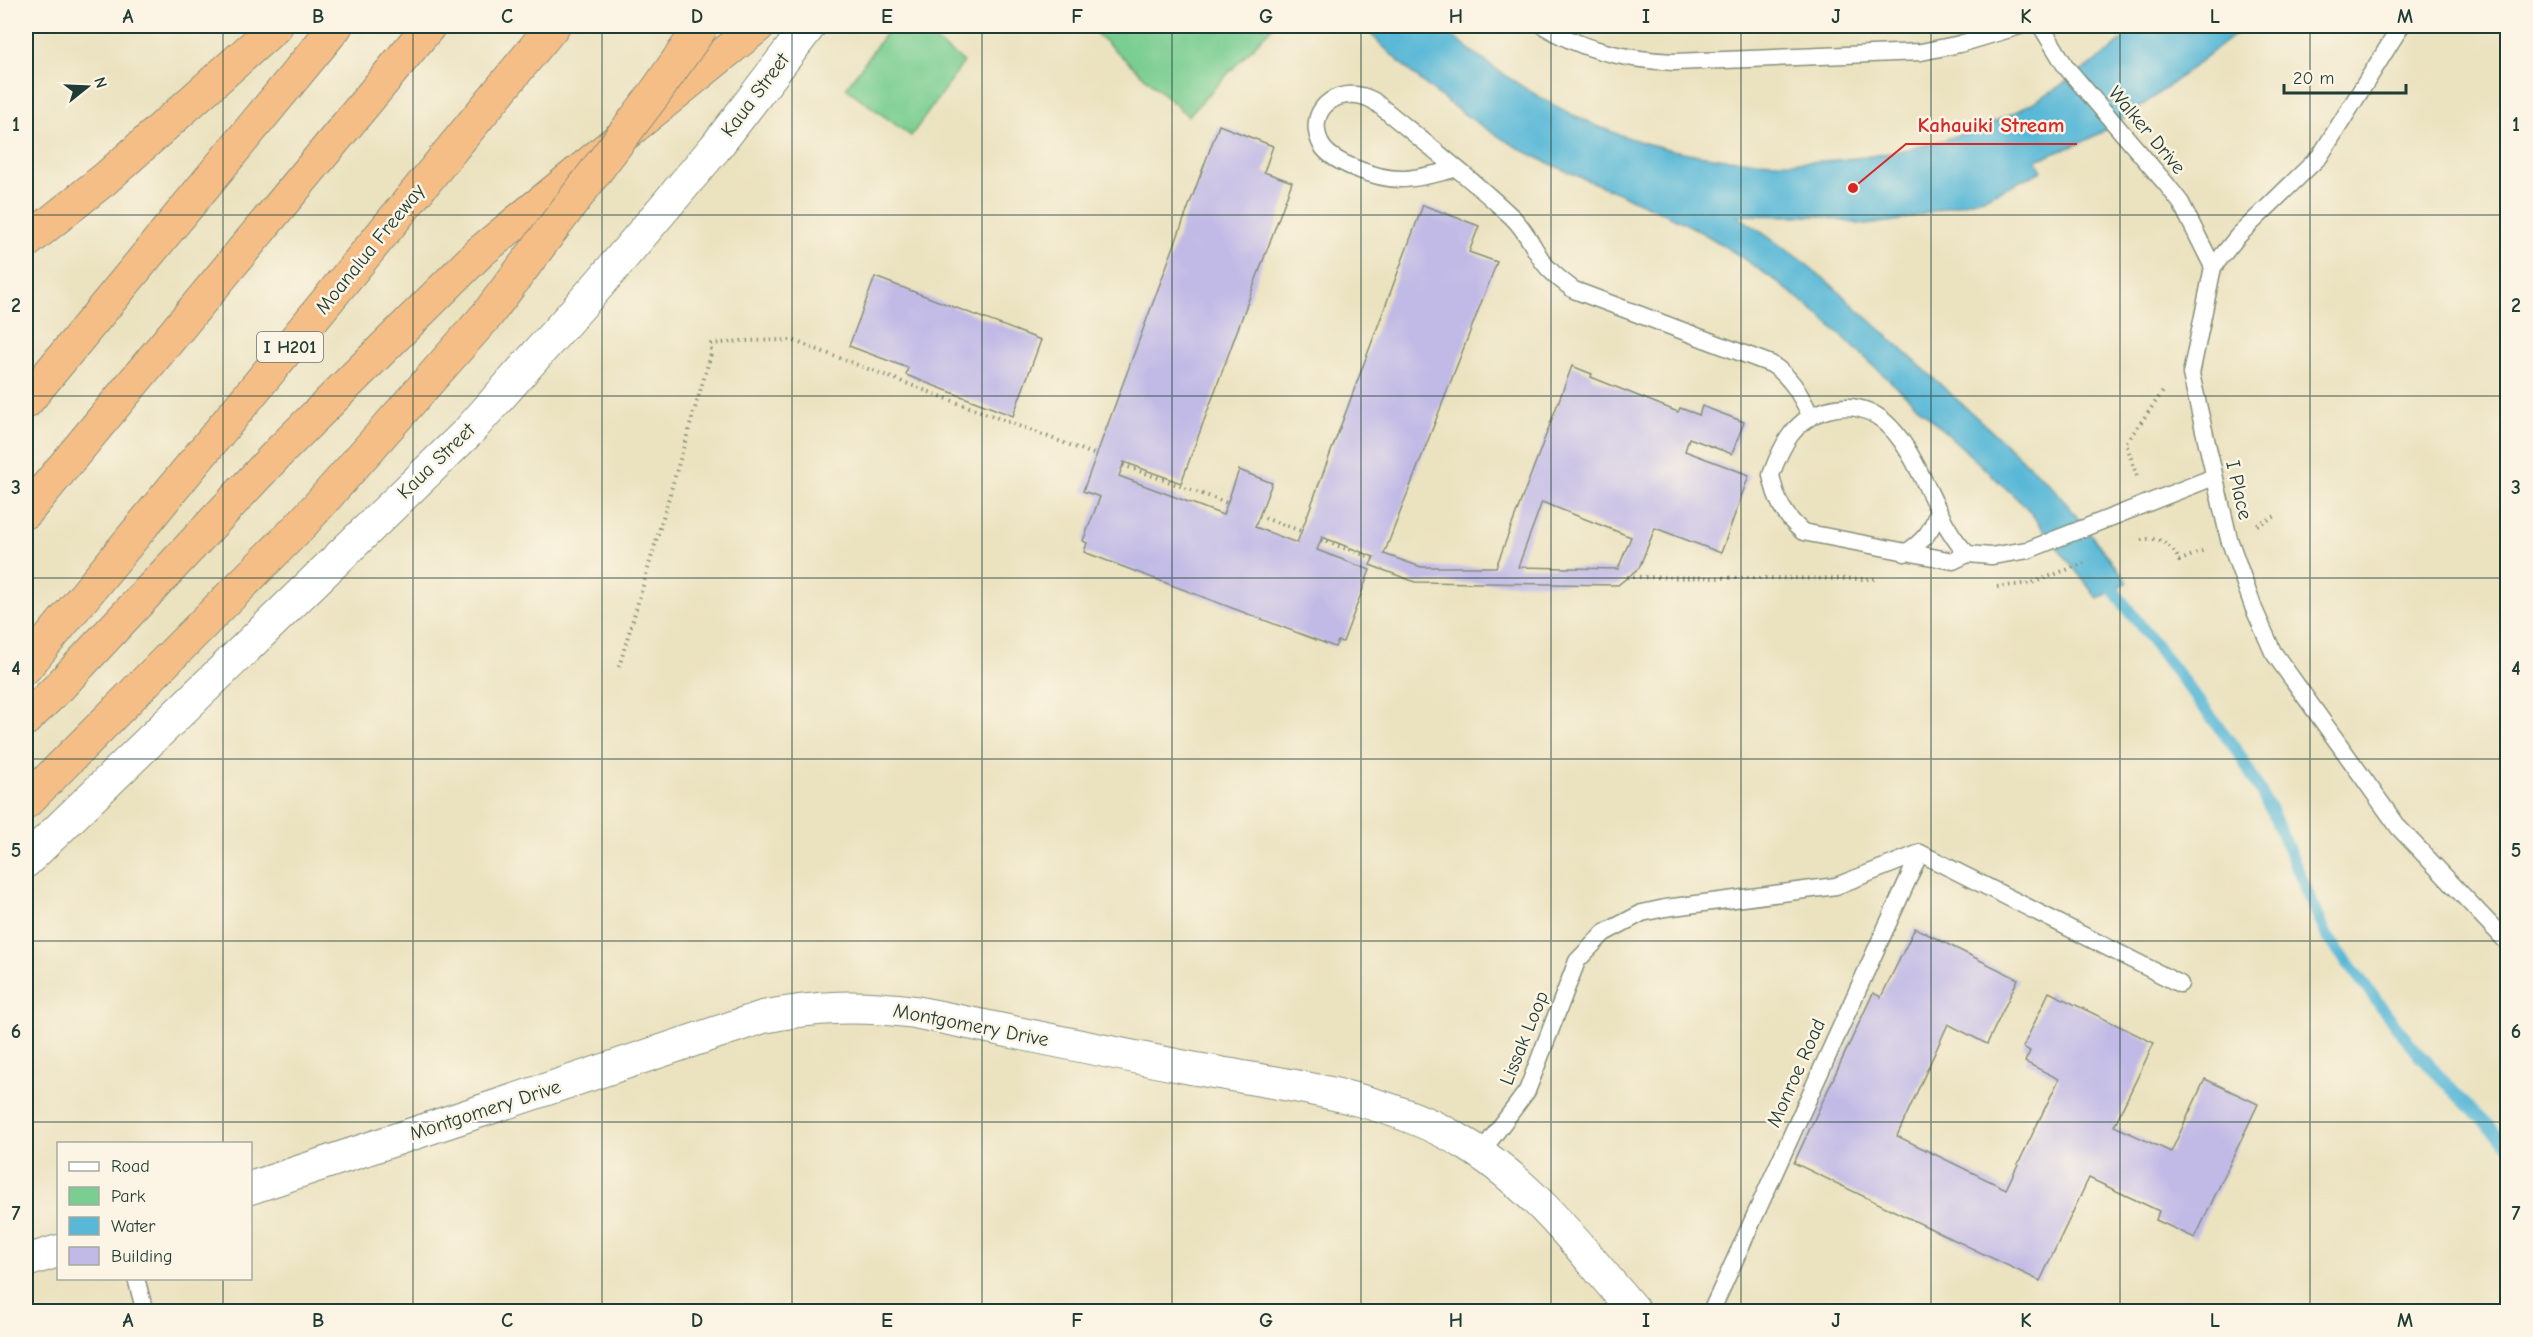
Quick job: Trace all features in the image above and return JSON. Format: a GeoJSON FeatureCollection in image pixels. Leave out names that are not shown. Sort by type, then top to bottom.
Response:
{"type":"FeatureCollection","features":[{"type":"Feature","properties":{"kind":"highway"},"geometry":{"type":"LineString","coordinates":[[26,242],[105,178],[276,26]]}},
{"type":"Feature","properties":{"kind":"highway"},"geometry":{"type":"LineString","coordinates":[[26,402],[336,26]]}},
{"type":"Feature","properties":{"kind":"highway"},"geometry":{"type":"LineString","coordinates":[[26,512],[429,26]]}},
{"type":"Feature","properties":{"kind":"highway","name":"Moanalua Freeway"},"geometry":{"type":"LineString","coordinates":[[26,667],[553,26]]}},
{"type":"Feature","properties":{"kind":"highway"},"geometry":{"type":"LineString","coordinates":[[26,802],[302,524],[487,315],[655,93],[702,26]]}},
{"type":"Feature","properties":{"kind":"highway"},"geometry":{"type":"LineString","coordinates":[[26,719],[58,688],[279,452],[480,252],[758,26]]}},
{"type":"Feature","properties":{"kind":"street","name":"Kaua Street"},"geometry":{"type":"LineString","coordinates":[[26,861],[468,432],[602,282],[715,148],[809,26]]}},
{"type":"Feature","properties":{"kind":"street","name":"Montgomery Drive"},"geometry":{"type":"LineString","coordinates":[[252,1187],[764,1017],[831,1006],[873,1006],[915,1012],[1357,1100],[1396,1111],[1433,1126],[1508,1173],[1543,1206],[1635,1311]]}},
{"type":"Feature","properties":{"kind":"street"},"geometry":{"type":"LineString","coordinates":[[26,1261],[57,1251]]}},
{"type":"Feature","properties":{"kind":"lane"},"geometry":{"type":"LineString","coordinates":[[1544,26],[1581,45],[1611,55],[1674,62],[1921,52],[1960,45],[2020,26]]}},
{"type":"Feature","properties":{"kind":"lane","name":"Walker Drive"},"geometry":{"type":"LineString","coordinates":[[2041,26],[2066,67],[2181,203],[2212,267]]}},
{"type":"Feature","properties":{"kind":"lane","name":"I Place"},"geometry":{"type":"LineString","coordinates":[[2401,26],[2320,156],[2238,236],[2212,267],[2192,374],[2229,539],[2254,609],[2273,652],[2399,828],[2508,943]]}},
{"type":"Feature","properties":{"kind":"lane"},"geometry":{"type":"LineString","coordinates":[[1455,169],[1402,179],[1376,175],[1334,159],[1325,151],[1319,141],[1318,118],[1324,107],[1332,99],[1342,94],[1365,96],[1455,169],[1513,218],[1528,234],[1542,261],[1554,275],[1574,290],[1771,364],[1788,376],[1795,385],[1811,416]]}},
{"type":"Feature","properties":{"kind":"lane"},"geometry":{"type":"LineString","coordinates":[[1968,554],[1950,535],[1904,444],[1895,430],[1882,419],[1851,408],[1834,408],[1811,416],[1791,432],[1771,475],[1779,506],[1790,521],[1803,532],[1953,561],[1968,554],[1991,556],[2013,553],[2043,544],[2214,477]]}},
{"type":"Feature","properties":{"kind":"lane"},"geometry":{"type":"LineString","coordinates":[[1905,553],[1927,536],[1935,523],[1938,510]]}},
{"type":"Feature","properties":{"kind":"lane"},"geometry":{"type":"LineString","coordinates":[[1920,852],[2180,984]]}},
{"type":"Feature","properties":{"kind":"lane","name":"Lissak Loop"},"geometry":{"type":"LineString","coordinates":[[1480,1154],[1501,1129],[1527,1091],[1577,961],[1604,933],[1642,913],[1836,886],[1920,852]]}},
{"type":"Feature","properties":{"kind":"lane","name":"Monroe Road"},"geometry":{"type":"LineString","coordinates":[[1710,1311],[1920,852]]}},
{"type":"Feature","properties":{"kind":"lane"},"geometry":{"type":"LineString","coordinates":[[137,1280],[145,1311]]}},
{"type":"Feature","properties":{"kind":"path"},"geometry":{"type":"LineString","coordinates":[[619,667],[711,354],[711,344],[792,340],[1096,455]]}},
{"type":"Feature","properties":{"kind":"path"},"geometry":{"type":"LineString","coordinates":[[2163,541],[2146,503],[2126,443],[2161,392],[2192,374]]}},
{"type":"Feature","properties":{"kind":"path"},"geometry":{"type":"LineString","coordinates":[[1123,465],[1227,503]]}},
{"type":"Feature","properties":{"kind":"path"},"geometry":{"type":"LineString","coordinates":[[1259,516],[1301,531]]}},
{"type":"Feature","properties":{"kind":"path"},"geometry":{"type":"LineString","coordinates":[[2135,542],[2153,538],[2163,541],[2176,552],[2179,561]]}},
{"type":"Feature","properties":{"kind":"path"},"geometry":{"type":"LineString","coordinates":[[1321,540],[1373,558]]}},
{"type":"Feature","properties":{"kind":"path"},"geometry":{"type":"LineString","coordinates":[[1991,588],[2032,583],[2056,574]]}},
{"type":"Feature","properties":{"kind":"path"},"geometry":{"type":"LineString","coordinates":[[1627,577],[1878,579]]}},
{"type":"Feature","properties":{"kind":"green space"},"geometry":{"type":"Polygon","coordinates":[[[891,26],[914,26],[964,62],[911,136],[846,88],[891,26]]]}},
{"type":"Feature","properties":{"kind":"green space"},"geometry":{"type":"Polygon","coordinates":[[[1088,26],[1273,26],[1188,116],[1088,26]]]}},
{"type":"Feature","properties":{"kind":"water"},"geometry":{"type":"Polygon","coordinates":[[[2175,24],[2246,26],[2119,121],[2085,141],[2036,160],[2042,171],[1986,197],[1901,220],[1865,225],[1819,216],[1737,215],[1827,281],[2055,489],[2128,582],[2098,599],[2026,507],[1818,314],[1773,279],[1694,228],[1548,163],[1482,126],[1420,80],[1363,26],[1440,26],[1519,85],[1571,114],[1620,135],[1672,150],[1726,159],[1781,162],[1837,160],[1891,153],[1944,140],[1994,122],[2052,91],[2142,26],[2175,24]]]}},
{"type":"Feature","properties":{"kind":"building"},"geometry":{"type":"Polygon","coordinates":[[[1219,125],[1273,146],[1264,172],[1292,182],[1181,483],[1124,462],[1119,476],[1223,515],[1239,470],[1272,483],[1255,527],[1297,543],[1423,205],[1479,226],[1469,252],[1497,262],[1384,554],[1421,567],[1496,567],[1572,366],[1592,374],[1591,377],[1678,412],[1680,408],[1699,415],[1702,406],[1744,422],[1732,454],[1689,438],[1685,451],[1749,475],[1721,553],[1655,528],[1639,568],[1618,585],[1415,582],[1370,565],[1374,557],[1322,537],[1317,550],[1370,570],[1343,642],[1338,641],[1335,647],[1084,552],[1087,543],[1083,541],[1100,497],[1083,491],[1219,125]],[[1542,502],[1518,567],[1618,569],[1631,537],[1542,502]]]}},
{"type":"Feature","properties":{"kind":"building"},"geometry":{"type":"Polygon","coordinates":[[[875,277],[1041,340],[1013,416],[906,375],[908,368],[849,346],[875,277]]]}},
{"type":"Feature","properties":{"kind":"building"},"geometry":{"type":"Polygon","coordinates":[[[1915,928],[2018,979],[1987,1044],[1948,1024],[1897,1136],[2006,1189],[2059,1079],[2025,1062],[2030,1051],[2023,1047],[2049,992],[2154,1043],[2114,1126],[2171,1152],[2205,1079],[2258,1104],[2195,1238],[2156,1220],[2159,1211],[2089,1178],[2040,1281],[1794,1163],[1873,993],[1881,997],[1915,928]]]}},
{"type":"Feature","properties":{"kind":"waterway"},"geometry":{"type":"LineString","coordinates":[[2104,578],[2238,752],[2272,812],[2327,936],[2410,1044],[2455,1093],[2508,1145]]}},
{"type":"Feature","properties":{"kind":"place","name":"Kahauiki Stream"},"geometry":{"type":"Point","coordinates":[1853,188]}}]}
